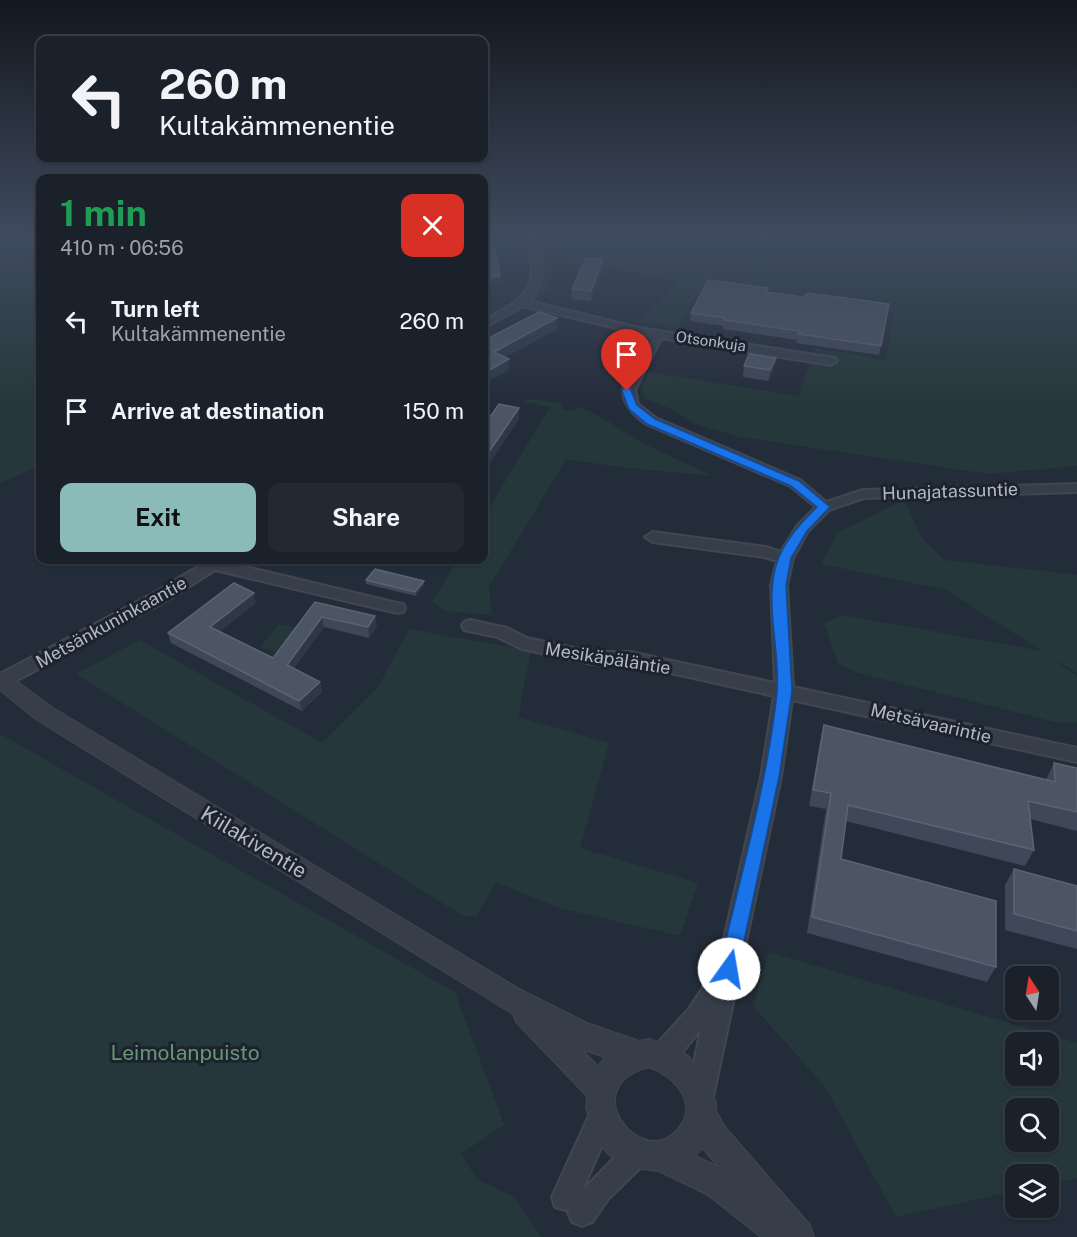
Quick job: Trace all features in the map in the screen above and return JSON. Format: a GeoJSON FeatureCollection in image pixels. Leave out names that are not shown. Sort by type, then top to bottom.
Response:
{"type":"FeatureCollection","features":[{"type":"Feature","properties":{"kind":"street"},"geometry":{"type":"LineString","coordinates":[[488,322],[522,303],[531,294]]}},
{"type":"Feature","properties":{"kind":"street","name":"Otsonkuja"},"geometry":{"type":"LineString","coordinates":[[522,303],[609,325],[831,360]]}},
{"type":"Feature","properties":{"kind":"street"},"geometry":{"type":"LineString","coordinates":[[658,334],[627,391],[632,406],[651,421],[795,483],[824,507],[802,529],[785,558],[779,585],[784,691],[769,788],[712,1035],[700,1106],[698,1127],[691,1139],[672,1154],[649,1155],[599,1190],[573,1204],[612,1068],[623,1059],[649,1055],[676,1062],[687,1072],[700,1106],[714,1138],[798,1237]]}},
{"type":"Feature","properties":{"kind":"street","name":"Hunajatassuntie"},"geometry":{"type":"LineString","coordinates":[[824,507],[863,494],[1077,488]]}},
{"type":"Feature","properties":{"kind":"street"},"geometry":{"type":"LineString","coordinates":[[653,537],[766,552],[785,558]]}},
{"type":"Feature","properties":{"kind":"street","name":"Metsänkuninkaantie"},"geometry":{"type":"LineString","coordinates":[[1,680],[160,597],[212,564]]}},
{"type":"Feature","properties":{"kind":"street"},"geometry":{"type":"LineString","coordinates":[[223,564],[397,608]]}},
{"type":"Feature","properties":{"kind":"street","name":"Mesikäpäläntie"},"geometry":{"type":"LineString","coordinates":[[470,626],[501,632],[522,644],[591,658],[630,658],[784,691]]}},
{"type":"Feature","properties":{"kind":"street","name":"Kiilakiventie"},"geometry":{"type":"LineString","coordinates":[[1,680],[45,714],[511,999],[581,1035],[649,1055]]}},
{"type":"Feature","properties":{"kind":"street","name":"Metsävaarintie"},"geometry":{"type":"LineString","coordinates":[[784,691],[1077,755]]}},
{"type":"Feature","properties":{"kind":"street"},"geometry":{"type":"LineString","coordinates":[[649,1055],[696,1018],[729,969]]}},
{"type":"Feature","properties":{"kind":"street","name":"Kiilakiventie"},"geometry":{"type":"LineString","coordinates":[[511,999],[567,1053],[601,1103]]}},
{"type":"Feature","properties":{"kind":"street"},"geometry":{"type":"LineString","coordinates":[[601,1103],[615,1140],[719,1184],[786,1237]]}},
{"type":"Feature","properties":{"kind":"green space"},"geometry":{"type":"Polygon","coordinates":[[[0,294],[36,294],[36,467],[0,483],[0,294]]]}},
{"type":"Feature","properties":{"kind":"green space"},"geometry":{"type":"Polygon","coordinates":[[[535,294],[543,294],[532,303],[530,300],[535,294]]]}},
{"type":"Feature","properties":{"kind":"green space"},"geometry":{"type":"Polygon","coordinates":[[[666,294],[698,294],[679,327],[637,322],[666,294]]]}},
{"type":"Feature","properties":{"kind":"green space"},"geometry":{"type":"Polygon","coordinates":[[[772,294],[1077,294],[1077,466],[989,474],[740,437],[695,424],[675,411],[644,398],[641,389],[648,372],[799,396],[815,348],[886,360],[894,311],[772,294]]]}},
{"type":"Feature","properties":{"kind":"green space"},"geometry":{"type":"Polygon","coordinates":[[[535,399],[561,404],[564,410],[575,411],[579,406],[637,440],[712,476],[619,467],[566,459],[489,587],[492,615],[445,611],[432,602],[456,564],[488,564],[488,510],[550,407],[521,401],[535,399]]]}},
{"type":"Feature","properties":{"kind":"green space"},"geometry":{"type":"Polygon","coordinates":[[[904,500],[922,538],[944,560],[1077,575],[1077,673],[1052,658],[1077,676],[1077,723],[1059,723],[858,673],[838,664],[824,623],[843,615],[1042,651],[946,590],[821,564],[837,533],[904,500]]]}},
{"type":"Feature","properties":{"kind":"green space"},"geometry":{"type":"Polygon","coordinates":[[[279,624],[295,628],[276,652],[260,647],[279,624]]]}},
{"type":"Feature","properties":{"kind":"green space"},"geometry":{"type":"Polygon","coordinates":[[[409,629],[531,651],[518,717],[609,743],[580,848],[698,883],[680,936],[559,908],[496,882],[477,916],[463,916],[76,674],[140,640],[322,743],[378,687],[409,629]]]}},
{"type":"Feature","properties":{"kind":"green space","name":"Leimolanpuisto"},"geometry":{"type":"Polygon","coordinates":[[[0,734],[455,992],[504,1125],[461,1154],[477,1179],[515,1198],[541,1237],[0,1237],[0,734]]]}},
{"type":"Feature","properties":{"kind":"green space"},"geometry":{"type":"Polygon","coordinates":[[[769,952],[1040,1032],[1005,1032],[1005,1086],[1059,1086],[1059,1038],[1077,1043],[1077,1178],[1059,1182],[1059,1164],[1005,1164],[1005,1193],[896,1217],[825,1087],[753,1006],[769,952]]]}},
{"type":"Feature","properties":{"kind":"building"},"geometry":{"type":"Polygon","coordinates":[[[701,294],[779,294],[803,297],[807,294],[813,294],[889,304],[881,346],[798,334],[799,331],[691,313],[701,294]]]}},
{"type":"Feature","properties":{"kind":"building"},"geometry":{"type":"Polygon","coordinates":[[[539,312],[557,318],[494,352],[509,359],[490,370],[488,369],[488,338],[539,312]]]}},
{"type":"Feature","properties":{"kind":"building"},"geometry":{"type":"Polygon","coordinates":[[[749,354],[776,358],[770,370],[744,366],[749,354]]]}},
{"type":"Feature","properties":{"kind":"building"},"geometry":{"type":"Polygon","coordinates":[[[499,404],[519,408],[488,453],[488,420],[499,404]]]}},
{"type":"Feature","properties":{"kind":"building"},"geometry":{"type":"Polygon","coordinates":[[[375,569],[424,581],[415,592],[366,580],[375,569]]]}},
{"type":"Feature","properties":{"kind":"building"},"geometry":{"type":"Polygon","coordinates":[[[234,583],[254,593],[210,627],[273,658],[315,602],[375,616],[368,627],[322,617],[287,665],[320,682],[299,701],[168,633],[234,583]]]}},
{"type":"Feature","properties":{"kind":"building"},"geometry":{"type":"Polygon","coordinates":[[[824,725],[1055,782],[1054,763],[1077,768],[1077,812],[1028,801],[1034,850],[848,805],[841,859],[996,901],[996,967],[812,917],[831,793],[813,790],[824,725]]]}},
{"type":"Feature","properties":{"kind":"building"},"geometry":{"type":"Polygon","coordinates":[[[1014,869],[1077,886],[1077,931],[1014,914],[1014,869]]]}},
{"type":"Feature","properties":{"kind":"route"},"geometry":{"type":"LineString","coordinates":[[627,391],[632,406],[651,421],[795,483],[824,507],[802,529],[785,558],[779,585],[784,691],[771,777],[729,969]]}}]}
